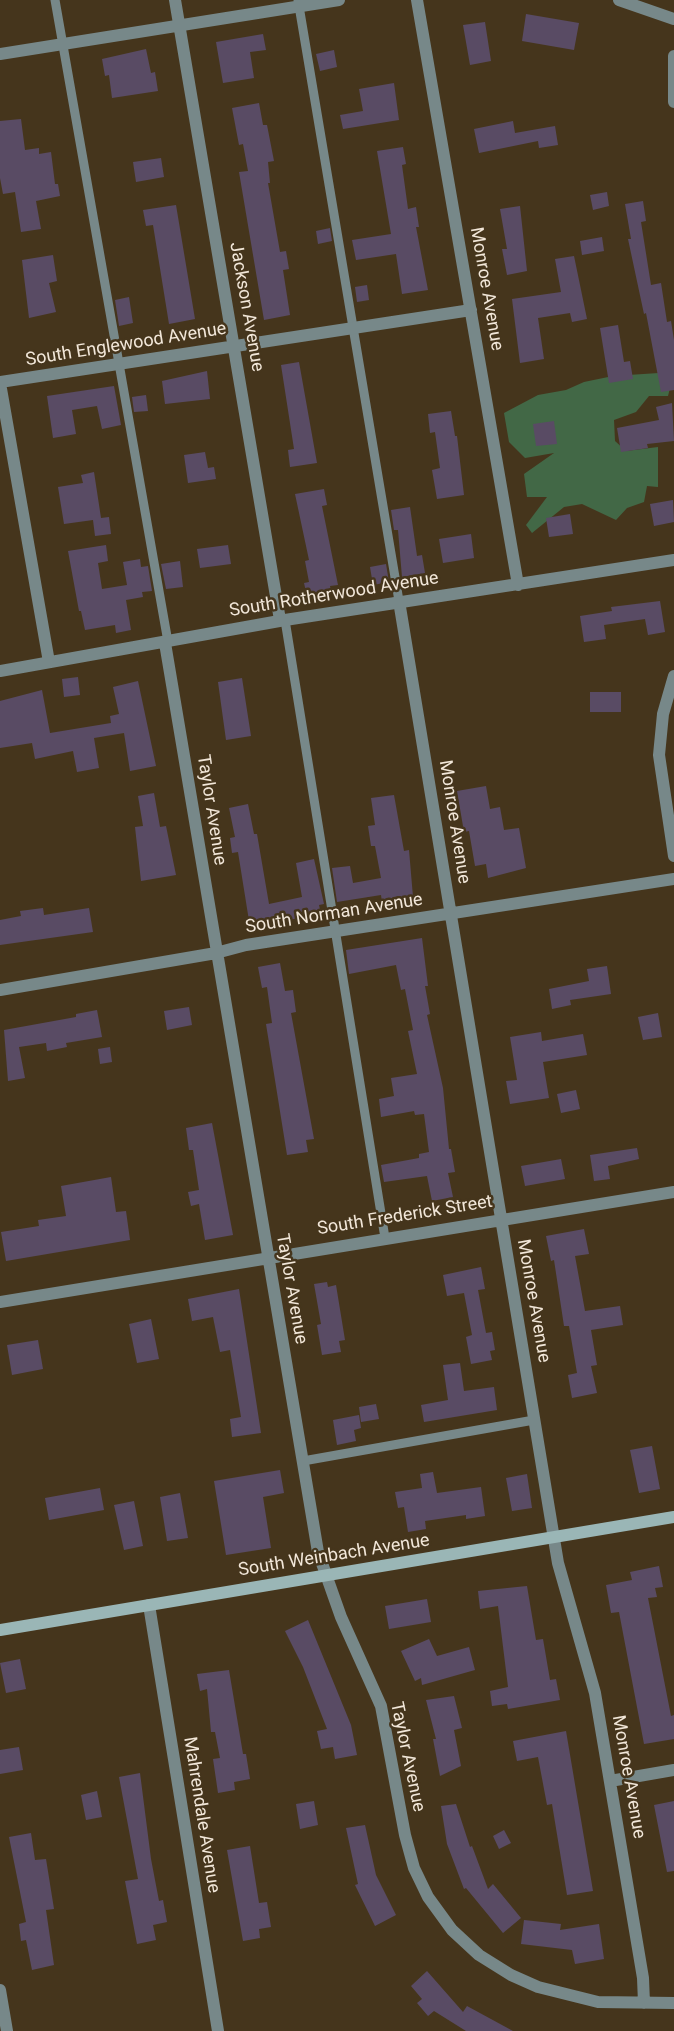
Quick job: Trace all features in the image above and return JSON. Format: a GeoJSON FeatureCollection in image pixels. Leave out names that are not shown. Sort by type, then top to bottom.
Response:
{"type":"FeatureCollection","features":[{"type":"Feature","properties":{"kind":"street","name":"Jackson Avenue"},"geometry":{"type":"LineString","coordinates":[[175,0],[282,620]]}},
{"type":"Feature","properties":{"kind":"street"},"geometry":{"type":"LineString","coordinates":[[0,54],[298,3],[339,0]]}},
{"type":"Feature","properties":{"kind":"street","name":"Monroe Avenue"},"geometry":{"type":"LineString","coordinates":[[417,0],[518,585]]}},
{"type":"Feature","properties":{"kind":"street"},"geometry":{"type":"LineString","coordinates":[[620,0],[674,19]]}},
{"type":"Feature","properties":{"kind":"street"},"geometry":{"type":"LineString","coordinates":[[674,56],[674,102]]}},
{"type":"Feature","properties":{"kind":"street","name":"South Englewood Avenue"},"geometry":{"type":"LineString","coordinates":[[0,383],[471,310]]}},
{"type":"Feature","properties":{"kind":"street"},"geometry":{"type":"LineString","coordinates":[[0,383],[49,662]]}},
{"type":"Feature","properties":{"kind":"street","name":"South Rotherwood Avenue"},"geometry":{"type":"LineString","coordinates":[[0,671],[166,643],[282,620],[674,560]]}},
{"type":"Feature","properties":{"kind":"street","name":"Monroe Avenue"},"geometry":{"type":"LineString","coordinates":[[399,601],[554,1537],[565,1593],[595,1693],[643,1978],[644,2003]]}},
{"type":"Feature","properties":{"kind":"street","name":"Taylor Avenue"},"geometry":{"type":"LineString","coordinates":[[166,643],[216,953],[318,1552],[325,1576],[381,1706],[405,1835],[414,1868],[428,1897],[445,1921],[494,1966],[538,1987],[598,2002],[674,2003]]}},
{"type":"Feature","properties":{"kind":"street"},"geometry":{"type":"LineString","coordinates":[[674,676],[663,714],[659,744],[674,856]]}},
{"type":"Feature","properties":{"kind":"street","name":"South Norman Avenue"},"geometry":{"type":"LineString","coordinates":[[0,990],[216,953],[246,945],[674,879]]}},
{"type":"Feature","properties":{"kind":"street","name":"South Frederick Street"},"geometry":{"type":"LineString","coordinates":[[0,1302],[267,1256],[674,1192]]}},
{"type":"Feature","properties":{"kind":"street","name":"South Weinbach Avenue"},"geometry":{"type":"LineString","coordinates":[[0,1630],[674,1517]]}},
{"type":"Feature","properties":{"kind":"street","name":"Mahrendale Avenue"},"geometry":{"type":"LineString","coordinates":[[149,1605],[218,2031]]}},
{"type":"Feature","properties":{"kind":"street"},"geometry":{"type":"LineString","coordinates":[[610,1781],[674,1770]]}},
{"type":"Feature","properties":{"kind":"street"},"geometry":{"type":"LineString","coordinates":[[0,1990],[7,2031]]}},
{"type":"Feature","properties":{"kind":"lane"},"geometry":{"type":"LineString","coordinates":[[56,0],[166,643]]}},
{"type":"Feature","properties":{"kind":"lane"},"geometry":{"type":"LineString","coordinates":[[298,3],[399,601]]}},
{"type":"Feature","properties":{"kind":"lane"},"geometry":{"type":"LineString","coordinates":[[282,620],[385,1238]]}},
{"type":"Feature","properties":{"kind":"lane"},"geometry":{"type":"LineString","coordinates":[[303,1461],[534,1420]]}},
{"type":"Feature","properties":{"kind":"green space"},"geometry":{"type":"Polygon","coordinates":[[[674,372],[668,396],[649,396],[636,412],[614,420],[615,441],[626,451],[658,447],[658,487],[647,486],[644,502],[627,508],[616,520],[582,504],[564,507],[532,533],[526,525],[547,497],[527,497],[524,474],[554,453],[525,458],[509,442],[504,413],[538,395],[566,390],[584,382],[613,376],[674,372]]]}},
{"type":"Feature","properties":{"kind":"building"},"geometry":{"type":"Polygon","coordinates":[[[526,14],[579,23],[574,50],[522,41],[526,14]]]}},
{"type":"Feature","properties":{"kind":"building"},"geometry":{"type":"Polygon","coordinates":[[[485,22],[491,61],[470,65],[463,25],[485,22]]]}},
{"type":"Feature","properties":{"kind":"building"},"geometry":{"type":"Polygon","coordinates":[[[263,34],[266,50],[250,52],[254,78],[223,83],[216,42],[263,34]]]}},
{"type":"Feature","properties":{"kind":"building"},"geometry":{"type":"Polygon","coordinates":[[[146,49],[151,73],[155,72],[158,91],[112,98],[109,75],[105,76],[102,59],[146,49]]]}},
{"type":"Feature","properties":{"kind":"building"},"geometry":{"type":"Polygon","coordinates":[[[334,50],[337,67],[320,71],[316,54],[334,50]]]}},
{"type":"Feature","properties":{"kind":"building"},"geometry":{"type":"Polygon","coordinates":[[[394,83],[399,120],[343,129],[340,115],[363,111],[359,89],[394,83]]]}},
{"type":"Feature","properties":{"kind":"building"},"geometry":{"type":"Polygon","coordinates":[[[259,103],[263,125],[267,125],[274,161],[268,162],[270,183],[268,183],[280,252],[286,251],[289,269],[283,270],[290,315],[264,320],[239,172],[248,171],[243,144],[239,145],[232,108],[259,103]]]}},
{"type":"Feature","properties":{"kind":"building"},"geometry":{"type":"Polygon","coordinates":[[[21,119],[25,150],[39,148],[39,154],[51,152],[55,184],[58,184],[60,196],[36,201],[41,229],[21,232],[15,192],[3,194],[0,178],[0,121],[21,119]]]}},
{"type":"Feature","properties":{"kind":"building"},"geometry":{"type":"Polygon","coordinates":[[[513,121],[515,133],[555,126],[558,145],[539,148],[538,141],[479,153],[474,129],[513,121]]]}},
{"type":"Feature","properties":{"kind":"building"},"geometry":{"type":"Polygon","coordinates":[[[403,147],[406,164],[402,165],[408,209],[416,207],[419,227],[416,227],[428,290],[402,294],[396,254],[356,260],[352,240],[391,234],[377,151],[403,147]]]}},
{"type":"Feature","properties":{"kind":"building"},"geometry":{"type":"Polygon","coordinates":[[[161,158],[164,177],[136,182],[133,162],[161,158]]]}},
{"type":"Feature","properties":{"kind":"building"},"geometry":{"type":"Polygon","coordinates":[[[607,192],[609,206],[593,210],[590,195],[607,192]]]}},
{"type":"Feature","properties":{"kind":"building"},"geometry":{"type":"Polygon","coordinates":[[[643,201],[646,221],[641,222],[651,285],[661,283],[667,322],[671,321],[674,340],[674,390],[661,392],[646,313],[644,314],[628,239],[631,239],[625,204],[643,201]]]}},
{"type":"Feature","properties":{"kind":"building"},"geometry":{"type":"Polygon","coordinates":[[[176,205],[195,319],[169,324],[153,225],[146,226],[143,210],[176,205]]]}},
{"type":"Feature","properties":{"kind":"building"},"geometry":{"type":"Polygon","coordinates":[[[520,206],[527,271],[507,275],[502,249],[507,249],[500,209],[520,206]]]}},
{"type":"Feature","properties":{"kind":"building"},"geometry":{"type":"Polygon","coordinates":[[[330,228],[332,241],[318,244],[316,231],[330,228]]]}},
{"type":"Feature","properties":{"kind":"building"},"geometry":{"type":"Polygon","coordinates":[[[602,237],[604,251],[582,255],[580,241],[602,237]]]}},
{"type":"Feature","properties":{"kind":"building"},"geometry":{"type":"Polygon","coordinates":[[[53,255],[57,281],[49,283],[56,312],[29,318],[22,260],[53,255]]]}},
{"type":"Feature","properties":{"kind":"building"},"geometry":{"type":"Polygon","coordinates":[[[574,256],[587,319],[572,322],[570,313],[538,318],[544,359],[520,363],[512,299],[561,292],[555,259],[574,256]]]}},
{"type":"Feature","properties":{"kind":"building"},"geometry":{"type":"Polygon","coordinates":[[[367,285],[369,300],[357,302],[355,287],[367,285]]]}},
{"type":"Feature","properties":{"kind":"building"},"geometry":{"type":"Polygon","coordinates":[[[129,297],[133,323],[119,326],[115,300],[129,297]]]}},
{"type":"Feature","properties":{"kind":"building"},"geometry":{"type":"Polygon","coordinates":[[[618,325],[624,362],[630,361],[633,379],[609,383],[600,328],[618,325]]]}},
{"type":"Feature","properties":{"kind":"building"},"geometry":{"type":"Polygon","coordinates":[[[299,362],[317,463],[290,467],[288,450],[294,449],[281,365],[299,362]]]}},
{"type":"Feature","properties":{"kind":"building"},"geometry":{"type":"Polygon","coordinates":[[[207,371],[210,399],[165,404],[162,381],[207,371]]]}},
{"type":"Feature","properties":{"kind":"building"},"geometry":{"type":"Polygon","coordinates":[[[114,386],[121,425],[102,429],[97,406],[72,410],[76,434],[53,438],[47,396],[114,386]]]}},
{"type":"Feature","properties":{"kind":"building"},"geometry":{"type":"Polygon","coordinates":[[[146,395],[148,411],[134,412],[132,397],[146,395]]]}},
{"type":"Feature","properties":{"kind":"building"},"geometry":{"type":"Polygon","coordinates":[[[672,403],[674,441],[647,444],[648,448],[621,452],[617,428],[659,420],[656,407],[672,403]]]}},
{"type":"Feature","properties":{"kind":"building"},"geometry":{"type":"Polygon","coordinates":[[[451,411],[455,436],[457,436],[464,495],[437,499],[432,470],[440,468],[435,432],[430,433],[428,414],[451,411]]]}},
{"type":"Feature","properties":{"kind":"building"},"geometry":{"type":"Polygon","coordinates":[[[554,421],[557,444],[536,446],[533,424],[554,421]]]}},
{"type":"Feature","properties":{"kind":"building"},"geometry":{"type":"Polygon","coordinates":[[[205,452],[208,468],[214,467],[216,479],[188,483],[184,455],[205,452]]]}},
{"type":"Feature","properties":{"kind":"building"},"geometry":{"type":"Polygon","coordinates":[[[94,472],[101,518],[109,517],[111,534],[95,536],[93,520],[64,524],[58,487],[83,483],[81,475],[94,472]]]}},
{"type":"Feature","properties":{"kind":"building"},"geometry":{"type":"Polygon","coordinates":[[[324,489],[327,505],[322,506],[338,585],[330,586],[331,591],[307,596],[304,583],[309,582],[305,561],[309,560],[295,494],[324,489]]]}},
{"type":"Feature","properties":{"kind":"building"},"geometry":{"type":"Polygon","coordinates":[[[673,500],[674,522],[654,526],[650,504],[673,500]]]}},
{"type":"Feature","properties":{"kind":"building"},"geometry":{"type":"Polygon","coordinates":[[[410,507],[417,556],[422,555],[425,573],[402,577],[398,530],[394,530],[391,510],[410,507]]]}},
{"type":"Feature","properties":{"kind":"building"},"geometry":{"type":"Polygon","coordinates":[[[570,514],[573,534],[549,537],[546,518],[570,514]]]}},
{"type":"Feature","properties":{"kind":"building"},"geometry":{"type":"Polygon","coordinates":[[[471,534],[474,558],[443,563],[439,539],[471,534]]]}},
{"type":"Feature","properties":{"kind":"building"},"geometry":{"type":"Polygon","coordinates":[[[106,545],[108,561],[98,563],[102,589],[127,585],[123,562],[140,559],[141,567],[148,566],[152,591],[142,592],[143,597],[126,600],[131,630],[116,633],[115,625],[85,630],[81,611],[79,611],[68,551],[106,545]]]}},
{"type":"Feature","properties":{"kind":"building"},"geometry":{"type":"Polygon","coordinates":[[[228,545],[231,564],[200,568],[197,549],[228,545]]]}},
{"type":"Feature","properties":{"kind":"building"},"geometry":{"type":"Polygon","coordinates":[[[180,561],[183,587],[166,589],[161,564],[180,561]]]}},
{"type":"Feature","properties":{"kind":"building"},"geometry":{"type":"Polygon","coordinates":[[[386,564],[389,582],[373,585],[370,567],[386,564]]]}},
{"type":"Feature","properties":{"kind":"building"},"geometry":{"type":"Polygon","coordinates":[[[660,601],[665,632],[648,635],[645,619],[604,625],[606,639],[584,642],[580,616],[612,611],[611,607],[660,601]]]}},
{"type":"Feature","properties":{"kind":"building"},"geometry":{"type":"Polygon","coordinates":[[[78,677],[80,695],[64,697],[62,679],[78,677]]]}},
{"type":"Feature","properties":{"kind":"building"},"geometry":{"type":"Polygon","coordinates":[[[242,678],[251,736],[226,740],[218,682],[242,678]]]}},
{"type":"Feature","properties":{"kind":"building"},"geometry":{"type":"Polygon","coordinates":[[[138,681],[156,766],[130,771],[124,733],[94,738],[99,768],[77,772],[73,751],[35,759],[32,743],[0,748],[0,701],[42,690],[50,733],[111,723],[110,716],[119,714],[113,687],[138,681]]]}},
{"type":"Feature","properties":{"kind":"building"},"geometry":{"type":"Polygon","coordinates":[[[590,692],[621,692],[621,712],[590,712],[590,692]]]}},
{"type":"Feature","properties":{"kind":"building"},"geometry":{"type":"Polygon","coordinates":[[[486,786],[490,809],[500,807],[504,830],[519,828],[526,868],[488,878],[486,864],[475,866],[469,831],[464,832],[457,791],[486,786]]]}},
{"type":"Feature","properties":{"kind":"building"},"geometry":{"type":"Polygon","coordinates":[[[154,793],[160,827],[166,826],[176,875],[141,881],[135,827],[143,826],[138,796],[154,793]]]}},
{"type":"Feature","properties":{"kind":"building"},"geometry":{"type":"Polygon","coordinates":[[[394,795],[404,851],[409,850],[413,897],[382,902],[381,895],[337,902],[332,868],[350,866],[353,883],[381,878],[375,846],[371,846],[368,826],[375,825],[371,798],[394,795]]]}},
{"type":"Feature","properties":{"kind":"building"},"geometry":{"type":"Polygon","coordinates":[[[248,804],[254,834],[257,834],[269,904],[302,897],[296,863],[314,859],[324,904],[319,905],[321,914],[250,927],[238,852],[232,853],[230,838],[235,837],[229,808],[248,804]]]}},
{"type":"Feature","properties":{"kind":"building"},"geometry":{"type":"Polygon","coordinates":[[[43,908],[44,915],[89,908],[93,932],[0,945],[0,920],[21,916],[20,911],[43,908]]]}},
{"type":"Feature","properties":{"kind":"building"},"geometry":{"type":"Polygon","coordinates":[[[422,938],[428,986],[425,986],[430,1014],[427,1015],[443,1088],[449,1149],[451,1149],[455,1172],[448,1173],[453,1197],[432,1201],[427,1176],[384,1182],[381,1165],[419,1158],[419,1154],[429,1152],[424,1114],[415,1115],[414,1111],[381,1117],[379,1099],[394,1096],[391,1078],[417,1074],[408,1031],[413,1030],[405,989],[401,990],[396,965],[349,974],[346,950],[422,938]]]}},
{"type":"Feature","properties":{"kind":"building"},"geometry":{"type":"Polygon","coordinates":[[[280,963],[285,991],[293,990],[296,1012],[291,1013],[314,1139],[306,1140],[308,1152],[287,1155],[266,1024],[272,1023],[267,987],[262,988],[258,967],[280,963]]]}},
{"type":"Feature","properties":{"kind":"building"},"geometry":{"type":"Polygon","coordinates":[[[607,966],[611,994],[570,1000],[571,1005],[552,1009],[549,989],[589,981],[587,969],[607,966]]]}},
{"type":"Feature","properties":{"kind":"building"},"geometry":{"type":"Polygon","coordinates":[[[189,1007],[192,1025],[167,1030],[164,1011],[189,1007]]]}},
{"type":"Feature","properties":{"kind":"building"},"geometry":{"type":"Polygon","coordinates":[[[97,1010],[102,1037],[66,1043],[67,1047],[47,1051],[46,1043],[19,1047],[25,1078],[8,1081],[4,1030],[76,1017],[76,1014],[97,1010]]]}},
{"type":"Feature","properties":{"kind":"building"},"geometry":{"type":"Polygon","coordinates":[[[658,1013],[662,1037],[643,1040],[638,1017],[658,1013]]]}},
{"type":"Feature","properties":{"kind":"building"},"geometry":{"type":"Polygon","coordinates":[[[541,1032],[542,1041],[583,1034],[587,1055],[543,1062],[549,1098],[510,1104],[506,1081],[517,1080],[510,1037],[541,1032]]]}},
{"type":"Feature","properties":{"kind":"building"},"geometry":{"type":"Polygon","coordinates":[[[110,1047],[112,1062],[100,1064],[98,1049],[110,1047]]]}},
{"type":"Feature","properties":{"kind":"building"},"geometry":{"type":"Polygon","coordinates":[[[576,1090],[580,1109],[561,1113],[557,1094],[576,1090]]]}},
{"type":"Feature","properties":{"kind":"building"},"geometry":{"type":"Polygon","coordinates":[[[212,1123],[233,1235],[205,1240],[199,1204],[191,1206],[188,1192],[199,1190],[193,1150],[189,1150],[186,1128],[212,1123]]]}},
{"type":"Feature","properties":{"kind":"building"},"geometry":{"type":"Polygon","coordinates":[[[637,1148],[639,1159],[608,1166],[610,1179],[594,1181],[590,1155],[637,1148]]]}},
{"type":"Feature","properties":{"kind":"building"},"geometry":{"type":"Polygon","coordinates":[[[561,1159],[565,1179],[525,1186],[521,1166],[561,1159]]]}},
{"type":"Feature","properties":{"kind":"building"},"geometry":{"type":"Polygon","coordinates":[[[111,1177],[116,1212],[126,1211],[130,1240],[6,1261],[1,1232],[39,1226],[38,1220],[66,1216],[61,1186],[111,1177]]]}},
{"type":"Feature","properties":{"kind":"building"},"geometry":{"type":"Polygon","coordinates":[[[584,1229],[589,1254],[575,1256],[585,1311],[620,1306],[623,1325],[591,1330],[597,1365],[591,1366],[597,1393],[572,1398],[568,1375],[577,1373],[569,1326],[564,1326],[554,1260],[551,1261],[546,1236],[584,1229]]]}},
{"type":"Feature","properties":{"kind":"building"},"geometry":{"type":"Polygon","coordinates":[[[481,1267],[485,1289],[478,1290],[486,1333],[492,1332],[495,1350],[490,1351],[492,1360],[471,1364],[466,1337],[472,1335],[464,1293],[447,1296],[443,1275],[481,1267]]]}},
{"type":"Feature","properties":{"kind":"building"},"geometry":{"type":"Polygon","coordinates":[[[327,1282],[328,1287],[336,1285],[345,1340],[339,1341],[341,1352],[322,1355],[317,1325],[321,1324],[314,1284],[327,1282]]]}},
{"type":"Feature","properties":{"kind":"building"},"geometry":{"type":"Polygon","coordinates":[[[239,1289],[261,1433],[232,1437],[230,1419],[241,1417],[230,1350],[220,1352],[213,1317],[192,1321],[188,1299],[239,1289]]]}},
{"type":"Feature","properties":{"kind":"building"},"geometry":{"type":"Polygon","coordinates":[[[151,1319],[159,1359],[137,1363],[129,1324],[151,1319]]]}},
{"type":"Feature","properties":{"kind":"building"},"geometry":{"type":"Polygon","coordinates":[[[38,1340],[43,1369],[12,1375],[7,1345],[38,1340]]]}},
{"type":"Feature","properties":{"kind":"building"},"geometry":{"type":"Polygon","coordinates":[[[460,1363],[464,1391],[494,1387],[497,1410],[424,1422],[421,1405],[448,1400],[443,1365],[460,1363]]]}},
{"type":"Feature","properties":{"kind":"building"},"geometry":{"type":"Polygon","coordinates":[[[376,1404],[379,1419],[361,1422],[359,1407],[376,1404]]]}},
{"type":"Feature","properties":{"kind":"building"},"geometry":{"type":"Polygon","coordinates":[[[359,1415],[361,1428],[354,1430],[356,1441],[337,1445],[333,1420],[359,1415]]]}},
{"type":"Feature","properties":{"kind":"building"},"geometry":{"type":"Polygon","coordinates":[[[652,1446],[660,1489],[639,1493],[630,1450],[652,1446]]]}},
{"type":"Feature","properties":{"kind":"building"},"geometry":{"type":"Polygon","coordinates":[[[280,1470],[284,1493],[263,1497],[271,1548],[226,1555],[214,1481],[280,1470]]]}},
{"type":"Feature","properties":{"kind":"building"},"geometry":{"type":"Polygon","coordinates":[[[433,1472],[437,1493],[481,1487],[485,1516],[466,1519],[466,1515],[425,1521],[426,1529],[408,1532],[404,1507],[398,1508],[395,1492],[422,1488],[420,1474],[433,1472]]]}},
{"type":"Feature","properties":{"kind":"building"},"geometry":{"type":"Polygon","coordinates":[[[527,1474],[532,1508],[512,1511],[506,1478],[527,1474]]]}},
{"type":"Feature","properties":{"kind":"building"},"geometry":{"type":"Polygon","coordinates":[[[100,1488],[104,1510],[49,1520],[45,1498],[100,1488]]]}},
{"type":"Feature","properties":{"kind":"building"},"geometry":{"type":"Polygon","coordinates":[[[180,1493],[188,1538],[167,1541],[160,1497],[180,1493]]]}},
{"type":"Feature","properties":{"kind":"building"},"geometry":{"type":"Polygon","coordinates":[[[134,1501],[143,1546],[124,1550],[114,1505],[134,1501]]]}},
{"type":"Feature","properties":{"kind":"building"},"geometry":{"type":"Polygon","coordinates":[[[659,1566],[663,1587],[655,1588],[657,1597],[648,1598],[671,1716],[674,1715],[674,1739],[644,1744],[619,1612],[611,1613],[606,1585],[632,1580],[630,1572],[659,1566]]]}},
{"type":"Feature","properties":{"kind":"building"},"geometry":{"type":"Polygon","coordinates":[[[527,1586],[536,1640],[543,1639],[550,1680],[556,1679],[560,1700],[508,1709],[507,1704],[492,1706],[490,1691],[508,1687],[498,1606],[480,1609],[478,1591],[527,1586]]]}},
{"type":"Feature","properties":{"kind":"building"},"geometry":{"type":"Polygon","coordinates":[[[427,1599],[431,1622],[389,1629],[385,1606],[427,1599]]]}},
{"type":"Feature","properties":{"kind":"building"},"geometry":{"type":"Polygon","coordinates":[[[308,1620],[351,1725],[357,1755],[335,1759],[333,1747],[321,1749],[317,1731],[327,1729],[303,1667],[285,1631],[308,1620]]]}},
{"type":"Feature","properties":{"kind":"building"},"geometry":{"type":"Polygon","coordinates":[[[429,1639],[437,1656],[469,1647],[475,1670],[422,1685],[421,1678],[415,1681],[401,1651],[429,1639]]]}},
{"type":"Feature","properties":{"kind":"building"},"geometry":{"type":"Polygon","coordinates":[[[20,1659],[26,1689],[6,1693],[0,1663],[20,1659]]]}},
{"type":"Feature","properties":{"kind":"building"},"geometry":{"type":"Polygon","coordinates":[[[229,1670],[243,1754],[246,1754],[250,1779],[234,1782],[235,1790],[218,1793],[213,1759],[220,1758],[215,1732],[211,1732],[207,1689],[200,1691],[197,1674],[229,1670]]]}},
{"type":"Feature","properties":{"kind":"building"},"geometry":{"type":"Polygon","coordinates":[[[454,1696],[462,1728],[454,1730],[461,1766],[440,1776],[433,1739],[436,1739],[426,1700],[454,1696]]]}},
{"type":"Feature","properties":{"kind":"building"},"geometry":{"type":"Polygon","coordinates":[[[566,1731],[593,1891],[567,1895],[552,1804],[547,1805],[538,1757],[517,1761],[513,1741],[566,1731]]]}},
{"type":"Feature","properties":{"kind":"building"},"geometry":{"type":"Polygon","coordinates":[[[19,1747],[23,1770],[0,1774],[0,1750],[19,1747]]]}},
{"type":"Feature","properties":{"kind":"building"},"geometry":{"type":"Polygon","coordinates":[[[140,1773],[151,1859],[159,1901],[163,1900],[167,1922],[153,1925],[156,1940],[137,1944],[125,1881],[138,1879],[119,1777],[140,1773]]]}},
{"type":"Feature","properties":{"kind":"building"},"geometry":{"type":"Polygon","coordinates":[[[97,1791],[102,1817],[86,1820],[81,1795],[97,1791]]]}},
{"type":"Feature","properties":{"kind":"building"},"geometry":{"type":"Polygon","coordinates":[[[314,1801],[318,1825],[300,1829],[296,1804],[314,1801]]]}},
{"type":"Feature","properties":{"kind":"building"},"geometry":{"type":"Polygon","coordinates":[[[674,1801],[674,1871],[667,1872],[654,1805],[674,1801]]]}},
{"type":"Feature","properties":{"kind":"building"},"geometry":{"type":"Polygon","coordinates":[[[456,1804],[470,1847],[472,1846],[488,1889],[493,1884],[521,1918],[503,1933],[466,1888],[464,1889],[447,1844],[441,1806],[456,1804]]]}},
{"type":"Feature","properties":{"kind":"building"},"geometry":{"type":"Polygon","coordinates":[[[365,1825],[376,1875],[396,1915],[375,1926],[355,1885],[358,1884],[346,1828],[365,1825]]]}},
{"type":"Feature","properties":{"kind":"building"},"geometry":{"type":"Polygon","coordinates":[[[504,1830],[511,1843],[499,1849],[493,1836],[504,1830]]]}},
{"type":"Feature","properties":{"kind":"building"},"geometry":{"type":"Polygon","coordinates":[[[31,1833],[35,1860],[46,1859],[54,1909],[46,1910],[54,1965],[32,1970],[26,1940],[21,1941],[19,1924],[26,1922],[9,1837],[31,1833]]]}},
{"type":"Feature","properties":{"kind":"building"},"geometry":{"type":"Polygon","coordinates":[[[250,1846],[259,1903],[267,1902],[271,1927],[259,1929],[260,1938],[243,1941],[227,1850],[250,1846]]]}},
{"type":"Feature","properties":{"kind":"building"},"geometry":{"type":"Polygon","coordinates":[[[524,1920],[561,1924],[560,1930],[599,1924],[604,1959],[575,1964],[572,1950],[521,1944],[524,1920]]]}},
{"type":"Feature","properties":{"kind":"building"},"geometry":{"type":"Polygon","coordinates":[[[427,1971],[463,2012],[467,2006],[513,2031],[466,2031],[434,2011],[428,2016],[417,2003],[422,1999],[411,1986],[427,1971]]]}}]}
